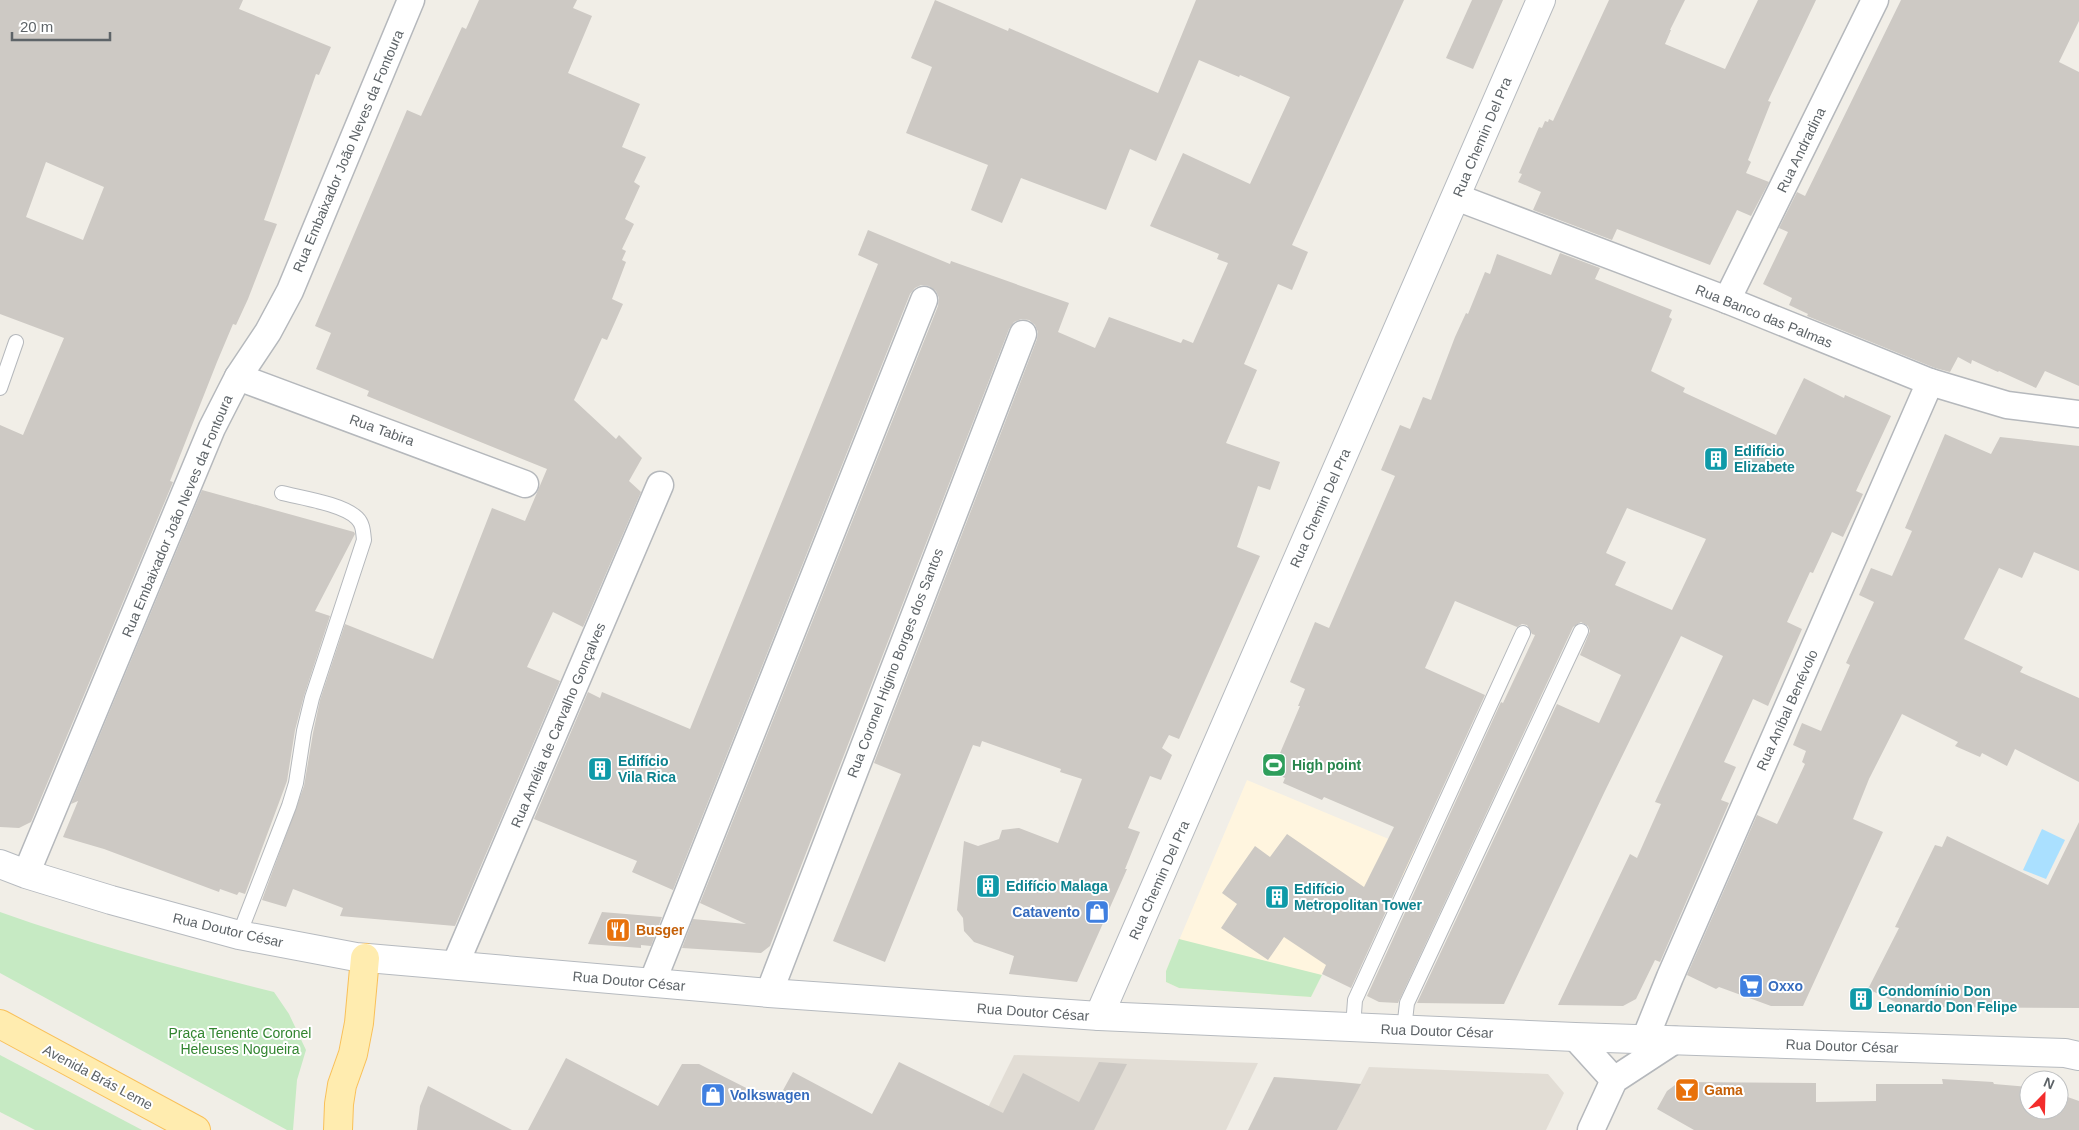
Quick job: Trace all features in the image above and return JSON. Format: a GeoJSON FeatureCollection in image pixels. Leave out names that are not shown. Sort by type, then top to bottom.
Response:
{"type":"FeatureCollection","features":[{"type":"Feature","properties":{"kind":"main road"},"geometry":{"type":"LineString","coordinates":[[338,1130],[342,1085],[353,1054],[359,1023],[366,958]]}},
{"type":"Feature","properties":{"kind":"main road","name":"Avenida Brás Leme"},"geometry":{"type":"LineString","coordinates":[[0,1024],[196,1130]]}},
{"type":"Feature","properties":{"kind":"street","name":"Rua Embaixador João Neves da Fontoura"},"geometry":{"type":"LineString","coordinates":[[26,874],[212,428],[238,377],[268,332],[290,291],[411,0]]}},
{"type":"Feature","properties":{"kind":"street","name":"Rua Chemin Del Pra"},"geometry":{"type":"LineString","coordinates":[[1099,1016],[1541,0]]}},
{"type":"Feature","properties":{"kind":"street","name":"Rua Andradina"},"geometry":{"type":"LineString","coordinates":[[1727,300],[1875,0]]}},
{"type":"Feature","properties":{"kind":"street","name":"Rua Banco das Palmas"},"geometry":{"type":"LineString","coordinates":[[1456,197],[1727,300],[1930,382],[2008,405],[2079,414]]}},
{"type":"Feature","properties":{"kind":"street"},"geometry":{"type":"LineString","coordinates":[[652,983],[924,300]]}},
{"type":"Feature","properties":{"kind":"street","name":"Rua Coronel Higino Borges dos Santos"},"geometry":{"type":"LineString","coordinates":[[768,992],[1022,334]]}},
{"type":"Feature","properties":{"kind":"street","name":"Rua Tabira"},"geometry":{"type":"LineString","coordinates":[[238,377],[525,484]]}},
{"type":"Feature","properties":{"kind":"street","name":"Rua Aníbal Benévolo"},"geometry":{"type":"LineString","coordinates":[[1645,1039],[1670,977],[1930,382]]}},
{"type":"Feature","properties":{"kind":"street","name":"Rua Amélia de Carvalho Gonçalves"},"geometry":{"type":"LineString","coordinates":[[455,965],[660,485]]}},
{"type":"Feature","properties":{"kind":"street","name":"Rua Doutor César"},"geometry":{"type":"LineString","coordinates":[[0,864],[111,900],[239,935],[366,958],[652,983],[1099,1016],[1575,1037],[2065,1053],[2079,1056]]}},
{"type":"Feature","properties":{"kind":"street"},"geometry":{"type":"LineString","coordinates":[[1575,1037],[1614,1080]]}},
{"type":"Feature","properties":{"kind":"street"},"geometry":{"type":"LineString","coordinates":[[1591,1130],[1614,1080],[1674,1040]]}},
{"type":"Feature","properties":{"kind":"lane"},"geometry":{"type":"LineString","coordinates":[[0,388],[16,342]]}},
{"type":"Feature","properties":{"kind":"lane"},"geometry":{"type":"LineString","coordinates":[[239,935],[289,806],[296,783],[304,731],[312,698],[364,540],[363,526],[356,517],[334,506],[282,493]]}},
{"type":"Feature","properties":{"kind":"lane"},"geometry":{"type":"LineString","coordinates":[[1404,1029],[1407,1003],[1581,631]]}},
{"type":"Feature","properties":{"kind":"lane"},"geometry":{"type":"LineString","coordinates":[[1353,1027],[1355,1000],[1523,633]]}},
{"type":"Feature","properties":{"kind":"shaded area"},"geometry":{"type":"Polygon","coordinates":[[[1247,780],[1415,850],[1405,877],[1375,865],[1311,997],[1179,988],[1166,982],[1166,971],[1247,780]]]}},
{"type":"Feature","properties":{"kind":"shaded area"},"geometry":{"type":"Polygon","coordinates":[[[1014,1055],[1258,1063],[1226,1130],[977,1130],[1014,1055]]]}},
{"type":"Feature","properties":{"kind":"shaded area"},"geometry":{"type":"Polygon","coordinates":[[[1369,1067],[1548,1074],[1564,1093],[1546,1130],[1337,1130],[1369,1067]]]}},
{"type":"Feature","properties":{"kind":"green space","name":"Praça Tenente Coronel Heleuses Nogueira"},"geometry":{"type":"Polygon","coordinates":[[[0,912],[136,955],[274,992],[289,1014],[306,1050],[297,1080],[293,1130],[287,1130],[0,973],[0,912]]]}},
{"type":"Feature","properties":{"kind":"green space"},"geometry":{"type":"Polygon","coordinates":[[[1179,939],[1322,975],[1311,997],[1179,988],[1166,982],[1166,971],[1179,939]]]}},
{"type":"Feature","properties":{"kind":"green space"},"geometry":{"type":"Polygon","coordinates":[[[0,1055],[142,1130],[35,1130],[0,1112],[0,1055]]]}},
{"type":"Feature","properties":{"kind":"water"},"geometry":{"type":"Polygon","coordinates":[[[2042,829],[2065,840],[2046,879],[2023,870],[2042,829]]]}},
{"type":"Feature","properties":{"kind":"building"},"geometry":{"type":"Polygon","coordinates":[[[0,0],[243,0],[239,9],[331,47],[319,75],[316,74],[264,220],[277,224],[248,299],[236,325],[233,324],[217,362],[170,481],[173,482],[31,822],[19,828],[0,827],[0,425],[23,435],[64,338],[0,314],[0,0]],[[46,162],[26,217],[83,240],[104,187],[46,162]]]}},
{"type":"Feature","properties":{"kind":"building"},"geometry":{"type":"Polygon","coordinates":[[[479,0],[577,0],[573,8],[592,16],[568,73],[640,104],[622,147],[646,157],[634,182],[640,186],[625,219],[634,224],[622,249],[626,251],[622,260],[626,262],[612,299],[623,304],[607,340],[602,338],[574,400],[616,439],[619,435],[642,458],[629,481],[641,492],[583,627],[553,612],[527,667],[560,681],[455,926],[340,916],[343,908],[293,889],[286,907],[262,900],[304,786],[320,700],[345,624],[433,659],[492,508],[525,521],[547,469],[367,396],[369,391],[316,369],[331,333],[315,326],[407,110],[421,116],[462,27],[466,29],[479,0]]]}},
{"type":"Feature","properties":{"kind":"building"},"geometry":{"type":"Polygon","coordinates":[[[935,0],[1008,31],[1009,28],[1158,93],[1196,0],[1404,0],[1292,245],[1308,252],[1292,290],[1278,284],[1244,364],[1257,370],[1226,443],[1280,462],[1270,490],[1258,486],[1237,547],[1260,556],[1179,739],[1169,735],[1162,748],[1172,755],[1161,780],[1150,776],[1128,828],[1140,832],[1125,869],[1127,869],[1077,982],[1009,974],[1014,956],[974,942],[964,931],[963,918],[957,910],[964,841],[978,846],[999,839],[1002,830],[1019,828],[1058,843],[1082,779],[1060,772],[1061,769],[982,741],[980,747],[973,745],[885,962],[833,941],[901,774],[874,763],[1037,339],[1038,332],[1035,325],[1029,320],[1021,319],[1014,322],[1009,329],[770,946],[761,953],[682,948],[693,919],[746,924],[700,903],[938,306],[939,298],[936,291],[929,286],[921,285],[910,294],[673,890],[632,872],[637,861],[534,819],[588,692],[600,698],[602,692],[690,729],[878,264],[858,255],[868,230],[950,264],[951,261],[1069,303],[1058,332],[1095,348],[1109,317],[1181,343],[1183,339],[1193,343],[1228,263],[1217,259],[1219,254],[1150,226],[1183,153],[1250,184],[1290,97],[1240,75],[1239,77],[1199,60],[1156,161],[1130,149],[1106,210],[1021,178],[1002,223],[971,210],[988,165],[906,133],[932,67],[911,58],[935,0]]]}},
{"type":"Feature","properties":{"kind":"building"},"geometry":{"type":"Polygon","coordinates":[[[1472,0],[1503,0],[1473,69],[1446,58],[1472,0]]]}},
{"type":"Feature","properties":{"kind":"building"},"geometry":{"type":"Polygon","coordinates":[[[1609,0],[1685,0],[1665,44],[1725,69],[1758,0],[1816,0],[1768,101],[1771,102],[1748,160],[1751,162],[1746,173],[1769,182],[1751,216],[1737,210],[1710,265],[1617,229],[1612,240],[1533,210],[1541,192],[1518,182],[1522,174],[1519,173],[1539,127],[1542,128],[1545,121],[1548,122],[1549,119],[1553,121],[1609,0]]]}},
{"type":"Feature","properties":{"kind":"building"},"geometry":{"type":"Polygon","coordinates":[[[1901,0],[2079,0],[2079,21],[2059,62],[2079,72],[2079,386],[2045,371],[2036,388],[1972,360],[1971,364],[1958,357],[1950,372],[1935,368],[1807,316],[1808,314],[1789,305],[1792,298],[1763,284],[1788,232],[1779,228],[1797,192],[1805,196],[1901,0]]]}},
{"type":"Feature","properties":{"kind":"building"},"geometry":{"type":"Polygon","coordinates":[[[1560,253],[1600,268],[1595,279],[1672,310],[1669,317],[1672,319],[1651,371],[1685,388],[1683,392],[1776,435],[1804,378],[1844,398],[1845,395],[1891,416],[1856,491],[1863,494],[1843,537],[1832,532],[1813,573],[1810,572],[1787,622],[1802,629],[1768,706],[1753,699],[1724,762],[1736,767],[1721,800],[1729,803],[1660,962],[1655,960],[1636,999],[1623,1006],[1558,1005],[1630,854],[1637,858],[1661,804],[1655,802],[1723,656],[1681,636],[1504,1004],[1417,1003],[1557,704],[1599,723],[1621,675],[1580,655],[1590,631],[1588,626],[1581,622],[1573,627],[1398,1003],[1379,1002],[1367,996],[1501,702],[1503,703],[1535,635],[1532,634],[1527,625],[1522,624],[1517,627],[1455,601],[1425,668],[1485,695],[1351,988],[1322,974],[1326,965],[1284,937],[1268,960],[1221,928],[1237,904],[1222,893],[1255,846],[1270,857],[1287,834],[1364,887],[1394,827],[1324,797],[1322,800],[1283,783],[1285,778],[1272,772],[1300,706],[1298,706],[1305,689],[1290,682],[1315,622],[1329,628],[1395,476],[1381,470],[1400,425],[1410,429],[1423,397],[1431,400],[1455,337],[1466,313],[1468,314],[1485,272],[1490,274],[1497,254],[1551,275],[1560,253]],[[1627,508],[1606,553],[1626,562],[1615,585],[1672,610],[1706,539],[1627,508]]]}},
{"type":"Feature","properties":{"kind":"building"},"geometry":{"type":"Polygon","coordinates":[[[1945,434],[1991,454],[2000,437],[2079,446],[2079,571],[2034,552],[2022,578],[1999,568],[1964,639],[2023,667],[2020,672],[2079,698],[2079,782],[2015,749],[2007,766],[1982,753],[1980,757],[1955,746],[1958,742],[1902,714],[1869,779],[1853,819],[1883,832],[1803,1006],[1771,1006],[1719,987],[1716,989],[1687,975],[1757,815],[1777,824],[1780,818],[1805,764],[1802,762],[1806,751],[1793,745],[1802,723],[1821,731],[1850,665],[1846,663],[1874,602],[1859,595],[1871,568],[1892,576],[1912,531],[1905,528],[1945,434]]]}},
{"type":"Feature","properties":{"kind":"building"},"geometry":{"type":"Polygon","coordinates":[[[202,490],[354,532],[355,534],[315,611],[330,616],[295,730],[287,781],[245,894],[239,892],[237,895],[220,889],[219,892],[104,849],[63,837],[78,801],[71,804],[202,490]]]}},
{"type":"Feature","properties":{"kind":"building"},"geometry":{"type":"Polygon","coordinates":[[[2079,822],[2079,1008],[1906,1007],[1868,989],[1899,928],[1895,927],[1935,845],[1942,847],[1947,836],[2048,885],[2079,822]]]}},
{"type":"Feature","properties":{"kind":"building","name":"Busger"},"geometry":{"type":"Polygon","coordinates":[[[602,912],[662,917],[651,946],[641,945],[641,948],[588,944],[602,912]]]}},
{"type":"Feature","properties":{"kind":"building","name":"Volkswagen"},"geometry":{"type":"Polygon","coordinates":[[[566,1058],[658,1106],[682,1064],[699,1064],[776,1103],[793,1072],[872,1114],[899,1062],[1003,1113],[1023,1073],[1079,1102],[1099,1062],[1127,1064],[1094,1130],[528,1130],[566,1058]]]}},
{"type":"Feature","properties":{"kind":"building"},"geometry":{"type":"Polygon","coordinates":[[[1274,1077],[1361,1084],[1337,1130],[1248,1130],[1274,1077]]]}},
{"type":"Feature","properties":{"kind":"building"},"geometry":{"type":"Polygon","coordinates":[[[1942,1079],[1993,1082],[1994,1084],[2019,1086],[2019,1120],[2069,1120],[2069,1098],[2079,1101],[2079,1130],[1694,1130],[1657,1109],[1667,1091],[1679,1082],[1816,1083],[1816,1102],[1876,1101],[1876,1084],[1943,1084],[1942,1079]]]}},
{"type":"Feature","properties":{"kind":"building"},"geometry":{"type":"Polygon","coordinates":[[[428,1086],[512,1130],[417,1130],[420,1106],[428,1086]]]}},
{"type":"Feature","properties":{"kind":"place","name":"Edifício Elizabete"},"geometry":{"type":"Point","coordinates":[1716,459]}},
{"type":"Feature","properties":{"kind":"place","name":"High point"},"geometry":{"type":"Point","coordinates":[1274,765]}},
{"type":"Feature","properties":{"kind":"place","name":"Edifício Vila Rica"},"geometry":{"type":"Point","coordinates":[600,769]}},
{"type":"Feature","properties":{"kind":"place","name":"Edifício Malaga"},"geometry":{"type":"Point","coordinates":[988,886]}},
{"type":"Feature","properties":{"kind":"place","name":"Edifício Metropolitan Tower"},"geometry":{"type":"Point","coordinates":[1277,897]}},
{"type":"Feature","properties":{"kind":"place","name":"Catavento"},"geometry":{"type":"Point","coordinates":[1097,912]}},
{"type":"Feature","properties":{"kind":"place","name":"Busger"},"geometry":{"type":"Point","coordinates":[618,930]}},
{"type":"Feature","properties":{"kind":"place","name":"Oxxo"},"geometry":{"type":"Point","coordinates":[1751,986]}},
{"type":"Feature","properties":{"kind":"place","name":"Condomínio Don Leonardo Don Felipe"},"geometry":{"type":"Point","coordinates":[1861,999]}},
{"type":"Feature","properties":{"kind":"place","name":"Gama"},"geometry":{"type":"Point","coordinates":[1687,1090]}},
{"type":"Feature","properties":{"kind":"place","name":"Volkswagen"},"geometry":{"type":"Point","coordinates":[713,1095]}}]}
